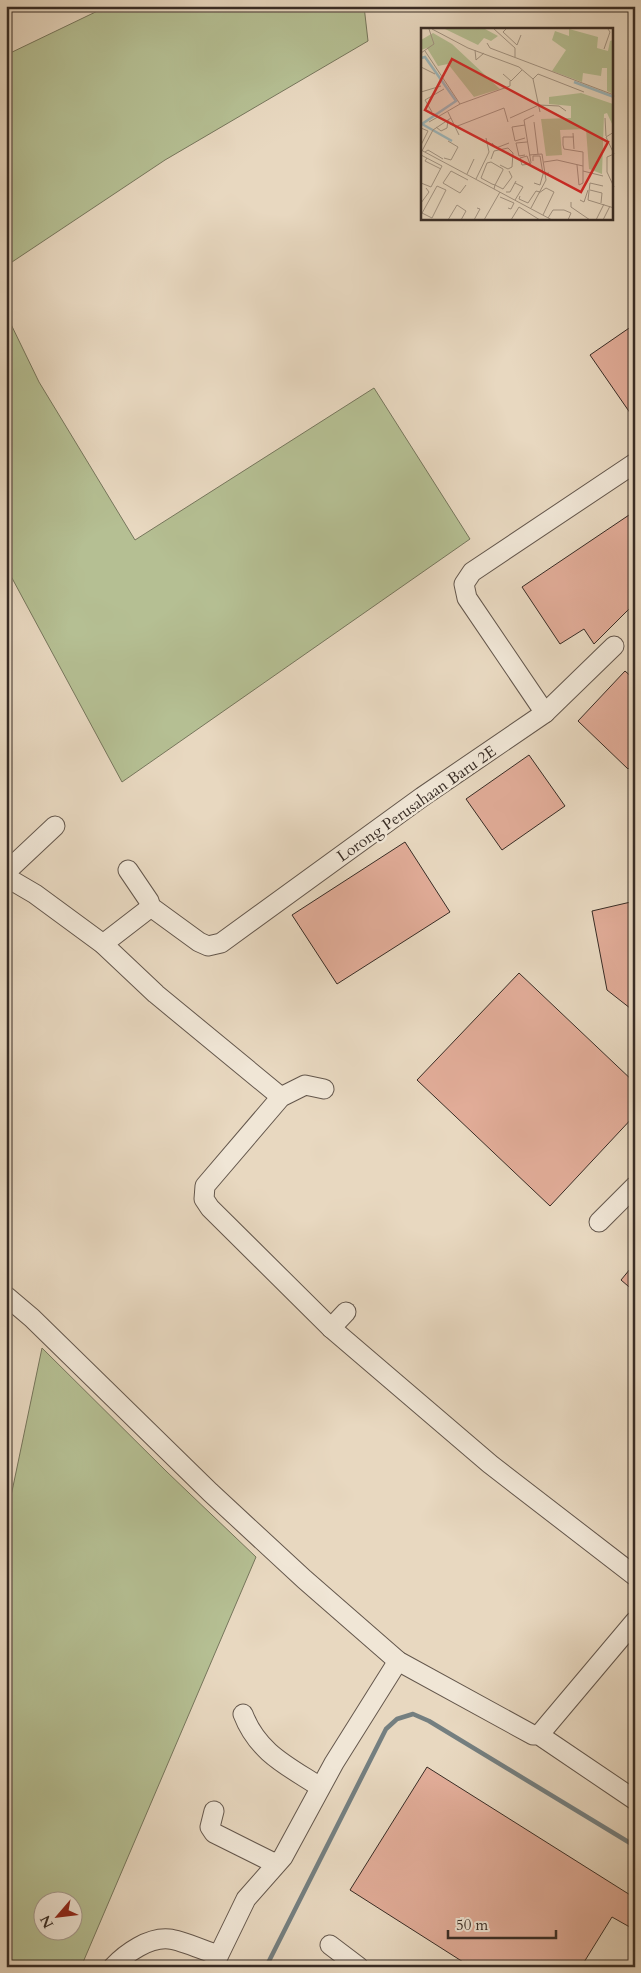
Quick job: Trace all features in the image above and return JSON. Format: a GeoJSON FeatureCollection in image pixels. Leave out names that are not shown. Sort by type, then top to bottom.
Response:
{"type":"FeatureCollection","features":[{"type":"Feature","properties":{"kind":"street"},"geometry":{"type":"LineString","coordinates":[[545,713],[467,598],[464,584],[472,572],[635,463]]}},
{"type":"Feature","properties":{"kind":"street","name":"Lorong Perusahaan Baru 2E"},"geometry":{"type":"LineString","coordinates":[[151,907],[199,942],[208,946],[220,943],[422,797],[545,713],[614,646]]}},
{"type":"Feature","properties":{"kind":"street"},"geometry":{"type":"LineString","coordinates":[[6,872],[55,826]]}},
{"type":"Feature","properties":{"kind":"street"},"geometry":{"type":"LineString","coordinates":[[104,944],[151,907],[128,870]]}},
{"type":"Feature","properties":{"kind":"street"},"geometry":{"type":"LineString","coordinates":[[6,876],[35,894],[104,944],[156,994],[281,1097]]}},
{"type":"Feature","properties":{"kind":"street"},"geometry":{"type":"LineString","coordinates":[[324,1088],[305,1085],[281,1097],[206,1186],[204,1199],[210,1208],[255,1254],[331,1328],[490,1464],[635,1576]]}},
{"type":"Feature","properties":{"kind":"street"},"geometry":{"type":"LineString","coordinates":[[599,1222],[635,1186]]}},
{"type":"Feature","properties":{"kind":"street"},"geometry":{"type":"LineString","coordinates":[[6,1296],[32,1318],[210,1492],[304,1579],[398,1660],[533,1735],[539,1735],[635,1800]]}},
{"type":"Feature","properties":{"kind":"street"},"geometry":{"type":"LineString","coordinates":[[331,1328],[346,1312]]}},
{"type":"Feature","properties":{"kind":"street"},"geometry":{"type":"LineString","coordinates":[[539,1735],[635,1621]]}},
{"type":"Feature","properties":{"kind":"street"},"geometry":{"type":"LineString","coordinates":[[113,1967],[131,1951],[149,1943],[169,1939],[215,1961],[246,1899],[283,1857],[350,1735],[398,1660]]}},
{"type":"Feature","properties":{"kind":"street"},"geometry":{"type":"LineString","coordinates":[[243,1714],[254,1738],[263,1749],[320,1787]]}},
{"type":"Feature","properties":{"kind":"street"},"geometry":{"type":"LineString","coordinates":[[214,1811],[210,1827],[214,1833],[276,1864]]}},
{"type":"Feature","properties":{"kind":"street"},"geometry":{"type":"LineString","coordinates":[[330,1945],[359,1967]]}},
{"type":"Feature","properties":{"kind":"green space"},"geometry":{"type":"Polygon","coordinates":[[[108,6],[364,6],[368,41],[165,160],[6,266],[6,55],[108,6]]]}},
{"type":"Feature","properties":{"kind":"green space"},"geometry":{"type":"Polygon","coordinates":[[[6,314],[39,382],[135,540],[374,388],[470,539],[122,782],[6,567],[6,314]]]}},
{"type":"Feature","properties":{"kind":"green space"},"geometry":{"type":"Polygon","coordinates":[[[42,1348],[256,1557],[81,1967],[6,1967],[6,1520],[42,1348]]]}},
{"type":"Feature","properties":{"kind":"building"},"geometry":{"type":"Polygon","coordinates":[[[635,324],[635,420],[590,355],[635,324]]]}},
{"type":"Feature","properties":{"kind":"building"},"geometry":{"type":"Polygon","coordinates":[[[635,511],[635,603],[594,644],[584,629],[560,644],[522,587],[635,511]]]}},
{"type":"Feature","properties":{"kind":"building"},"geometry":{"type":"Polygon","coordinates":[[[625,671],[635,680],[635,762],[628,769],[578,721],[625,671]]]}},
{"type":"Feature","properties":{"kind":"building"},"geometry":{"type":"Polygon","coordinates":[[[529,755],[565,806],[502,850],[466,799],[529,755]]]}},
{"type":"Feature","properties":{"kind":"building"},"geometry":{"type":"Polygon","coordinates":[[[405,842],[450,912],[337,984],[292,915],[405,842]]]}},
{"type":"Feature","properties":{"kind":"building"},"geometry":{"type":"Polygon","coordinates":[[[635,901],[635,1012],[607,990],[592,911],[635,901]]]}},
{"type":"Feature","properties":{"kind":"building"},"geometry":{"type":"Polygon","coordinates":[[[519,973],[635,1083],[635,1115],[550,1206],[417,1080],[519,973]]]}},
{"type":"Feature","properties":{"kind":"building"},"geometry":{"type":"Polygon","coordinates":[[[635,1263],[635,1292],[621,1280],[635,1263]]]}},
{"type":"Feature","properties":{"kind":"building"},"geometry":{"type":"Polygon","coordinates":[[[427,1767],[635,1898],[635,1930],[612,1917],[581,1967],[471,1967],[350,1890],[427,1767]]]}},
{"type":"Feature","properties":{"kind":"waterway"},"geometry":{"type":"LineString","coordinates":[[266,1967],[386,1729],[397,1719],[413,1714],[429,1721],[635,1846]]}}]}
